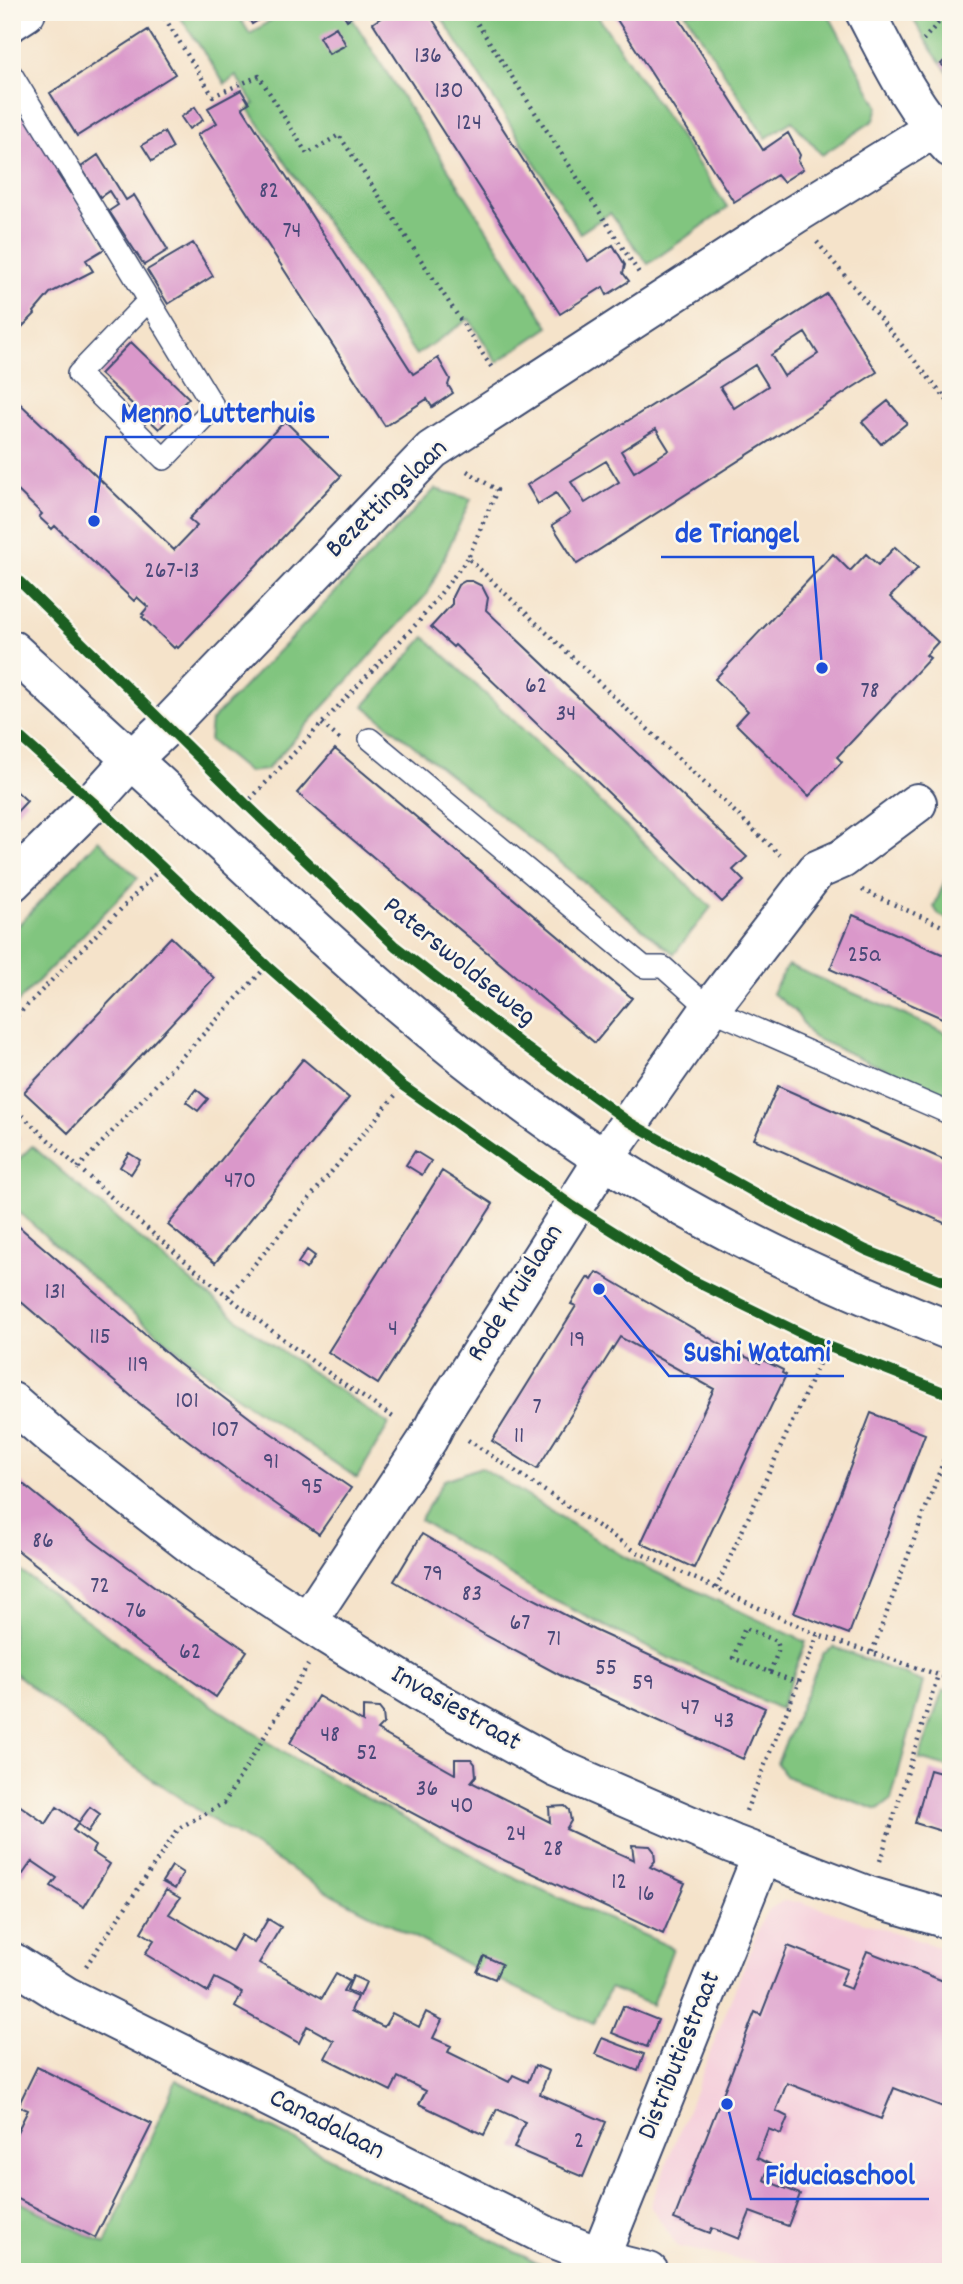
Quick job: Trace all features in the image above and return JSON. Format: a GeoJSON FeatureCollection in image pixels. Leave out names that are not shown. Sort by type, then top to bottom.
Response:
{"type":"FeatureCollection","features":[{"type":"Feature","properties":{"kind":"street"},"geometry":{"type":"LineString","coordinates":[[12,21],[26,12]]}},
{"type":"Feature","properties":{"kind":"street"},"geometry":{"type":"LineString","coordinates":[[865,12],[895,71],[942,139]]}},
{"type":"Feature","properties":{"kind":"street","name":"Bezettingslaan"},"geometry":{"type":"LineString","coordinates":[[12,882],[167,726],[432,450],[794,215],[942,139]]}},
{"type":"Feature","properties":{"kind":"street"},"geometry":{"type":"LineString","coordinates":[[12,650],[396,1003],[464,1057],[604,1159],[762,1248],[877,1302],[951,1331]]}},
{"type":"Feature","properties":{"kind":"street","name":"Rode Kruislaan"},"geometry":{"type":"LineString","coordinates":[[317,1627],[433,1429],[604,1159],[710,1009],[817,870],[842,859],[917,803]]}},
{"type":"Feature","properties":{"kind":"street","name":"Invasiestraat"},"geometry":{"type":"LineString","coordinates":[[12,1402],[55,1440],[202,1553],[430,1698],[557,1768],[747,1850],[869,1896],[951,1920]]}},
{"type":"Feature","properties":{"kind":"street","name":"Distributiestraat"},"geometry":{"type":"LineString","coordinates":[[600,2258],[747,1850]]}},
{"type":"Feature","properties":{"kind":"street","name":"Canadalaan"},"geometry":{"type":"LineString","coordinates":[[12,1962],[66,1996],[547,2236],[600,2258],[649,2272]]}},
{"type":"Feature","properties":{"kind":"lane"},"geometry":{"type":"LineString","coordinates":[[12,75],[149,300],[214,407],[164,459],[78,374],[149,300]]}},
{"type":"Feature","properties":{"kind":"lane"},"geometry":{"type":"LineString","coordinates":[[370,738],[644,967],[663,967],[710,1009],[951,1114]]}},
{"type":"Feature","properties":{"kind":"path"},"geometry":{"type":"LineString","coordinates":[[161,12],[213,96],[259,76],[307,154],[339,135],[512,398]]}},
{"type":"Feature","properties":{"kind":"path"},"geometry":{"type":"LineString","coordinates":[[470,12],[659,303]]}},
{"type":"Feature","properties":{"kind":"path"},"geometry":{"type":"LineString","coordinates":[[794,215],[951,405]]}},
{"type":"Feature","properties":{"kind":"path"},"geometry":{"type":"LineString","coordinates":[[215,837],[419,620],[468,558],[497,490],[432,450]]}},
{"type":"Feature","properties":{"kind":"path"},"geometry":{"type":"LineString","coordinates":[[468,558],[779,854],[951,930]]}},
{"type":"Feature","properties":{"kind":"path"},"geometry":{"type":"LineString","coordinates":[[236,794],[256,814]]}},
{"type":"Feature","properties":{"kind":"path"},"geometry":{"type":"LineString","coordinates":[[152,858],[172,876]]}},
{"type":"Feature","properties":{"kind":"path"},"geometry":{"type":"LineString","coordinates":[[12,1021],[162,867]]}},
{"type":"Feature","properties":{"kind":"path"},"geometry":{"type":"LineString","coordinates":[[257,957],[277,975]]}},
{"type":"Feature","properties":{"kind":"path"},"geometry":{"type":"LineString","coordinates":[[78,1168],[267,966]]}},
{"type":"Feature","properties":{"kind":"path"},"geometry":{"type":"LineString","coordinates":[[392,1077],[414,1094]]}},
{"type":"Feature","properties":{"kind":"path"},"geometry":{"type":"LineString","coordinates":[[228,1296],[403,1087]]}},
{"type":"Feature","properties":{"kind":"path"},"geometry":{"type":"LineString","coordinates":[[12,1106],[78,1168],[228,1296],[330,1376],[433,1429],[635,1551],[818,1635],[951,1679]]}},
{"type":"Feature","properties":{"kind":"path"},"geometry":{"type":"LineString","coordinates":[[815,1340],[839,1350]]}},
{"type":"Feature","properties":{"kind":"path"},"geometry":{"type":"LineString","coordinates":[[716,1588],[827,1346]]}},
{"type":"Feature","properties":{"kind":"path"},"geometry":{"type":"LineString","coordinates":[[872,1652],[951,1441]]}},
{"type":"Feature","properties":{"kind":"path"},"geometry":{"type":"LineString","coordinates":[[66,1996],[179,1828],[224,1803],[317,1627]]}},
{"type":"Feature","properties":{"kind":"path"},"geometry":{"type":"LineString","coordinates":[[770,1672],[779,1649],[777,1641],[745,1628],[733,1658],[798,1683]]}},
{"type":"Feature","properties":{"kind":"path"},"geometry":{"type":"LineString","coordinates":[[747,1850],[798,1683],[818,1635]]}},
{"type":"Feature","properties":{"kind":"path"},"geometry":{"type":"LineString","coordinates":[[869,1896],[938,1675]]}},
{"type":"Feature","properties":{"kind":"path"},"geometry":{"type":"LineString","coordinates":[[12,2267],[19,2272]]}},
{"type":"Feature","properties":{"kind":"shaded area"},"geometry":{"type":"Polygon","coordinates":[[[783,1901],[801,1902],[951,1951],[951,2272],[800,2272],[678,2247],[650,2206],[762,1920],[768,1910],[783,1901]]]}},
{"type":"Feature","properties":{"kind":"green space"},"geometry":{"type":"Polygon","coordinates":[[[177,12],[236,12],[250,34],[283,12],[348,12],[549,327],[497,362],[469,319],[416,355],[249,109],[254,104],[236,76],[225,84],[177,12]]]}},
{"type":"Feature","properties":{"kind":"green space"},"geometry":{"type":"Polygon","coordinates":[[[438,12],[595,12],[728,208],[648,264],[610,213],[580,233],[438,12]]]}},
{"type":"Feature","properties":{"kind":"green space"},"geometry":{"type":"Polygon","coordinates":[[[685,12],[827,12],[878,106],[874,120],[822,155],[792,121],[766,138],[685,12]]]}},
{"type":"Feature","properties":{"kind":"green space"},"geometry":{"type":"Polygon","coordinates":[[[909,12],[951,12],[951,76],[932,51],[909,12]]]}},
{"type":"Feature","properties":{"kind":"green space"},"geometry":{"type":"Polygon","coordinates":[[[435,489],[471,499],[428,593],[266,770],[248,772],[209,740],[211,721],[435,489]]]}},
{"type":"Feature","properties":{"kind":"green space"},"geometry":{"type":"Polygon","coordinates":[[[425,637],[711,907],[674,954],[364,706],[425,637]]]}},
{"type":"Feature","properties":{"kind":"green space"},"geometry":{"type":"Polygon","coordinates":[[[98,840],[138,878],[12,1008],[12,932],[98,840]]]}},
{"type":"Feature","properties":{"kind":"green space"},"geometry":{"type":"Polygon","coordinates":[[[951,866],[951,921],[939,915],[934,907],[951,866]]]}},
{"type":"Feature","properties":{"kind":"green space"},"geometry":{"type":"Polygon","coordinates":[[[788,965],[951,1035],[951,1098],[812,1037],[795,1011],[772,993],[788,965]]]}},
{"type":"Feature","properties":{"kind":"green space"},"geometry":{"type":"Polygon","coordinates":[[[32,1146],[256,1334],[389,1424],[357,1478],[227,1390],[124,1306],[12,1206],[12,1166],[32,1146]]]}},
{"type":"Feature","properties":{"kind":"green space"},"geometry":{"type":"Polygon","coordinates":[[[481,1467],[626,1558],[806,1642],[780,1709],[667,1657],[541,1594],[420,1520],[444,1480],[481,1467]]]}},
{"type":"Feature","properties":{"kind":"green space"},"geometry":{"type":"Polygon","coordinates":[[[12,1565],[118,1643],[289,1756],[509,1875],[673,1948],[652,2005],[610,1988],[593,2024],[474,1968],[333,1895],[220,1825],[112,1752],[12,1671],[12,1565]]]}},
{"type":"Feature","properties":{"kind":"green space"},"geometry":{"type":"Polygon","coordinates":[[[834,1647],[923,1682],[891,1800],[878,1810],[785,1776],[777,1763],[823,1654],[834,1647]]]}},
{"type":"Feature","properties":{"kind":"green space"},"geometry":{"type":"Polygon","coordinates":[[[943,1690],[951,1692],[951,1768],[919,1759],[943,1690]]]}},
{"type":"Feature","properties":{"kind":"green space"},"geometry":{"type":"Polygon","coordinates":[[[176,2080],[555,2272],[12,2272],[12,2198],[105,2244],[176,2080]]]}},
{"type":"Feature","properties":{"kind":"building"},"geometry":{"type":"Polygon","coordinates":[[[245,12],[271,12],[252,24],[245,12]]]}},
{"type":"Feature","properties":{"kind":"building"},"geometry":{"type":"Polygon","coordinates":[[[342,12],[358,12],[347,20],[342,12]]]}},
{"type":"Feature","properties":{"kind":"building"},"geometry":{"type":"Polygon","coordinates":[[[390,12],[428,12],[588,261],[613,245],[625,265],[623,273],[629,281],[607,295],[603,287],[560,314],[373,23],[390,12]]]}},
{"type":"Feature","properties":{"kind":"building"},"geometry":{"type":"Polygon","coordinates":[[[612,12],[675,12],[763,150],[788,133],[800,155],[798,161],[803,169],[783,182],[777,175],[734,202],[612,12]]]}},
{"type":"Feature","properties":{"kind":"building"},"geometry":{"type":"Polygon","coordinates":[[[336,27],[346,45],[329,54],[319,37],[336,27]]]}},
{"type":"Feature","properties":{"kind":"building"},"geometry":{"type":"Polygon","coordinates":[[[148,30],[175,74],[77,136],[50,93],[148,30]]]}},
{"type":"Feature","properties":{"kind":"building"},"geometry":{"type":"Polygon","coordinates":[[[951,54],[951,73],[941,64],[951,54]]]}},
{"type":"Feature","properties":{"kind":"building"},"geometry":{"type":"Polygon","coordinates":[[[241,90],[249,103],[242,107],[413,374],[438,358],[450,379],[448,385],[453,393],[432,407],[427,399],[385,426],[197,135],[217,123],[208,108],[241,90]]]}},
{"type":"Feature","properties":{"kind":"building"},"geometry":{"type":"Polygon","coordinates":[[[195,107],[203,120],[189,129],[181,117],[195,107]]]}},
{"type":"Feature","properties":{"kind":"building"},"geometry":{"type":"Polygon","coordinates":[[[27,114],[62,170],[57,173],[70,193],[72,192],[106,248],[86,260],[93,271],[50,293],[35,314],[12,337],[12,123],[27,114]]]}},
{"type":"Feature","properties":{"kind":"building"},"geometry":{"type":"Polygon","coordinates":[[[164,132],[173,148],[152,161],[142,145],[164,132]]]}},
{"type":"Feature","properties":{"kind":"building"},"geometry":{"type":"Polygon","coordinates":[[[98,155],[126,200],[134,195],[168,250],[144,265],[109,211],[118,205],[109,191],[100,197],[81,167],[98,155]]]}},
{"type":"Feature","properties":{"kind":"building"},"geometry":{"type":"Polygon","coordinates":[[[193,243],[213,276],[168,304],[147,270],[193,243]]]}},
{"type":"Feature","properties":{"kind":"building"},"geometry":{"type":"Polygon","coordinates":[[[827,294],[877,372],[577,564],[552,525],[570,513],[556,493],[538,504],[527,485],[827,294]],[[805,333],[771,355],[784,376],[818,354],[805,333]],[[755,365],[720,387],[734,408],[768,386],[755,365]],[[656,429],[621,451],[634,472],[669,450],[656,429]],[[606,461],[571,482],[585,503],[619,482],[606,461]]]}},
{"type":"Feature","properties":{"kind":"building"},"geometry":{"type":"Polygon","coordinates":[[[131,342],[189,398],[159,429],[100,374],[131,342]]]}},
{"type":"Feature","properties":{"kind":"building"},"geometry":{"type":"Polygon","coordinates":[[[12,396],[174,550],[197,526],[189,519],[285,421],[341,476],[178,648],[174,648],[142,617],[148,607],[137,597],[134,601],[55,526],[52,529],[39,517],[42,514],[12,485],[12,396]]]}},
{"type":"Feature","properties":{"kind":"building"},"geometry":{"type":"Polygon","coordinates":[[[888,401],[907,423],[881,444],[862,422],[888,401]]]}},
{"type":"Feature","properties":{"kind":"building"},"geometry":{"type":"Polygon","coordinates":[[[895,547],[918,568],[890,597],[938,642],[926,655],[930,658],[837,757],[842,762],[809,796],[736,724],[748,711],[715,679],[833,554],[850,571],[866,554],[878,565],[895,547]]]}},
{"type":"Feature","properties":{"kind":"building"},"geometry":{"type":"Polygon","coordinates":[[[465,581],[482,586],[488,598],[486,610],[747,857],[733,870],[744,881],[722,902],[455,645],[453,647],[431,627],[452,604],[452,597],[458,585],[465,581]]]}},
{"type":"Feature","properties":{"kind":"building"},"geometry":{"type":"Polygon","coordinates":[[[335,749],[632,998],[595,1043],[297,793],[335,749]]]}},
{"type":"Feature","properties":{"kind":"building"},"geometry":{"type":"Polygon","coordinates":[[[12,787],[27,801],[12,817],[12,787]]]}},
{"type":"Feature","properties":{"kind":"building"},"geometry":{"type":"Polygon","coordinates":[[[853,915],[951,958],[951,1022],[830,969],[853,915]]]}},
{"type":"Feature","properties":{"kind":"building"},"geometry":{"type":"Polygon","coordinates":[[[171,937],[214,978],[68,1133],[24,1092],[171,937]]]}},
{"type":"Feature","properties":{"kind":"building"},"geometry":{"type":"Polygon","coordinates":[[[303,1059],[349,1098],[215,1263],[168,1225],[303,1059]]]}},
{"type":"Feature","properties":{"kind":"building"},"geometry":{"type":"Polygon","coordinates":[[[778,1086],[951,1163],[951,1226],[754,1139],[778,1086]]]}},
{"type":"Feature","properties":{"kind":"building"},"geometry":{"type":"Polygon","coordinates":[[[196,1089],[208,1099],[198,1111],[186,1102],[196,1089]]]}},
{"type":"Feature","properties":{"kind":"building"},"geometry":{"type":"Polygon","coordinates":[[[12,1132],[20,1139],[12,1147],[12,1132]]]}},
{"type":"Feature","properties":{"kind":"building"},"geometry":{"type":"Polygon","coordinates":[[[415,1151],[431,1161],[422,1175],[406,1165],[415,1151]]]}},
{"type":"Feature","properties":{"kind":"building"},"geometry":{"type":"Polygon","coordinates":[[[129,1153],[140,1160],[131,1174],[120,1167],[129,1153]]]}},
{"type":"Feature","properties":{"kind":"building"},"geometry":{"type":"Polygon","coordinates":[[[442,1171],[493,1204],[378,1384],[328,1352],[442,1171]]]}},
{"type":"Feature","properties":{"kind":"building"},"geometry":{"type":"Polygon","coordinates":[[[16,1224],[178,1363],[262,1427],[351,1488],[319,1534],[144,1407],[12,1294],[12,1229],[16,1224]]]}},
{"type":"Feature","properties":{"kind":"building"},"geometry":{"type":"Polygon","coordinates":[[[307,1250],[315,1256],[306,1269],[298,1263],[307,1250]]]}},
{"type":"Feature","properties":{"kind":"building"},"geometry":{"type":"Polygon","coordinates":[[[597,1272],[732,1351],[760,1363],[761,1359],[783,1370],[782,1373],[786,1375],[694,1568],[641,1543],[714,1389],[620,1337],[537,1469],[492,1441],[576,1306],[571,1304],[588,1277],[592,1280],[597,1272]]]}},
{"type":"Feature","properties":{"kind":"building"},"geometry":{"type":"Polygon","coordinates":[[[871,1413],[925,1434],[849,1634],[794,1613],[871,1413]]]}},
{"type":"Feature","properties":{"kind":"building"},"geometry":{"type":"Polygon","coordinates":[[[12,1475],[96,1543],[247,1651],[216,1697],[139,1644],[12,1546],[12,1475]]]}},
{"type":"Feature","properties":{"kind":"building"},"geometry":{"type":"Polygon","coordinates":[[[422,1534],[515,1589],[594,1630],[765,1708],[743,1759],[571,1681],[487,1636],[394,1581],[422,1534]]]}},
{"type":"Feature","properties":{"kind":"building"},"geometry":{"type":"Polygon","coordinates":[[[318,1696],[363,1722],[363,1707],[379,1708],[383,1713],[384,1723],[377,1730],[455,1774],[455,1759],[471,1759],[475,1764],[476,1776],[471,1782],[550,1822],[549,1807],[565,1806],[569,1810],[571,1821],[566,1829],[600,1845],[634,1860],[632,1845],[650,1846],[654,1851],[655,1861],[650,1867],[685,1883],[663,1934],[478,1848],[382,1797],[290,1743],[318,1696]]]}},
{"type":"Feature","properties":{"kind":"building"},"geometry":{"type":"Polygon","coordinates":[[[930,1770],[951,1776],[951,1834],[915,1823],[930,1770]]]}},
{"type":"Feature","properties":{"kind":"building"},"geometry":{"type":"Polygon","coordinates":[[[12,1800],[46,1824],[57,1807],[79,1822],[90,1807],[100,1814],[88,1832],[78,1824],[73,1830],[95,1846],[92,1852],[110,1864],[84,1907],[51,1886],[57,1878],[32,1861],[23,1874],[12,1867],[12,1800]]]}},
{"type":"Feature","properties":{"kind":"building"},"geometry":{"type":"Polygon","coordinates":[[[172,1866],[183,1873],[175,1889],[162,1882],[172,1866]]]}},
{"type":"Feature","properties":{"kind":"building"},"geometry":{"type":"Polygon","coordinates":[[[166,1890],[180,1898],[169,1914],[232,1951],[241,1935],[254,1943],[268,1919],[281,1927],[259,1963],[322,1998],[336,1974],[349,1981],[343,1991],[357,1997],[351,2011],[384,2027],[392,2013],[419,2027],[426,2012],[442,2020],[433,2038],[451,2046],[448,2052],[509,2082],[513,2075],[528,2082],[535,2065],[549,2071],[540,2094],[606,2122],[583,2177],[514,2148],[525,2122],[497,2109],[484,2135],[419,2104],[426,2091],[398,2077],[391,2091],[325,2058],[334,2041],[307,2026],[299,2043],[235,2007],[242,1993],[229,1985],[215,1978],[208,1992],[145,1954],[154,1940],[141,1932],[166,1890]]]}},
{"type":"Feature","properties":{"kind":"building"},"geometry":{"type":"Polygon","coordinates":[[[788,1946],[847,1969],[840,1985],[851,1989],[867,1951],[951,1984],[951,2011],[947,2020],[951,2022],[951,2110],[894,2088],[881,2119],[787,2083],[776,2111],[788,2117],[781,2134],[768,2129],[757,2158],[770,2164],[764,2180],[800,2194],[788,2226],[750,2212],[739,2239],[712,2228],[710,2233],[674,2219],[755,2012],[761,2015],[788,1946]]]}},
{"type":"Feature","properties":{"kind":"building"},"geometry":{"type":"Polygon","coordinates":[[[484,1956],[502,1964],[495,1979],[477,1972],[484,1956]]]}},
{"type":"Feature","properties":{"kind":"building"},"geometry":{"type":"Polygon","coordinates":[[[353,1976],[366,1982],[360,1996],[347,1990],[353,1976]]]}},
{"type":"Feature","properties":{"kind":"building"},"geometry":{"type":"Polygon","coordinates":[[[623,2006],[658,2020],[647,2047],[612,2033],[623,2006]]]}},
{"type":"Feature","properties":{"kind":"building"},"geometry":{"type":"Polygon","coordinates":[[[602,2038],[644,2054],[638,2071],[595,2054],[602,2038]]]}},
{"type":"Feature","properties":{"kind":"building"},"geometry":{"type":"Polygon","coordinates":[[[37,2067],[152,2124],[95,2238],[12,2196],[12,2142],[28,2110],[18,2106],[37,2067]]]}},
{"type":"Feature","properties":{"kind":"cycle path","name":"Paterswoldseweg"},"geometry":{"type":"LineString","coordinates":[[12,574],[395,946],[520,1043],[629,1122],[764,1198],[866,1250],[951,1284]]}},
{"type":"Feature","properties":{"kind":"cycle path"},"geometry":{"type":"LineString","coordinates":[[12,730],[93,802],[267,966],[403,1086],[573,1206],[688,1278],[827,1346],[951,1395]]}},
{"type":"Feature","properties":{"kind":"place","name":"Menno Lutterhuis"},"geometry":{"type":"Point","coordinates":[94,521]}},
{"type":"Feature","properties":{"kind":"place","name":"de Triangel"},"geometry":{"type":"Point","coordinates":[822,668]}},
{"type":"Feature","properties":{"kind":"place","name":"Sushi Watami"},"geometry":{"type":"Point","coordinates":[599,1289]}},
{"type":"Feature","properties":{"kind":"place","name":"Fiduciaschool"},"geometry":{"type":"Point","coordinates":[727,2104]}}]}
